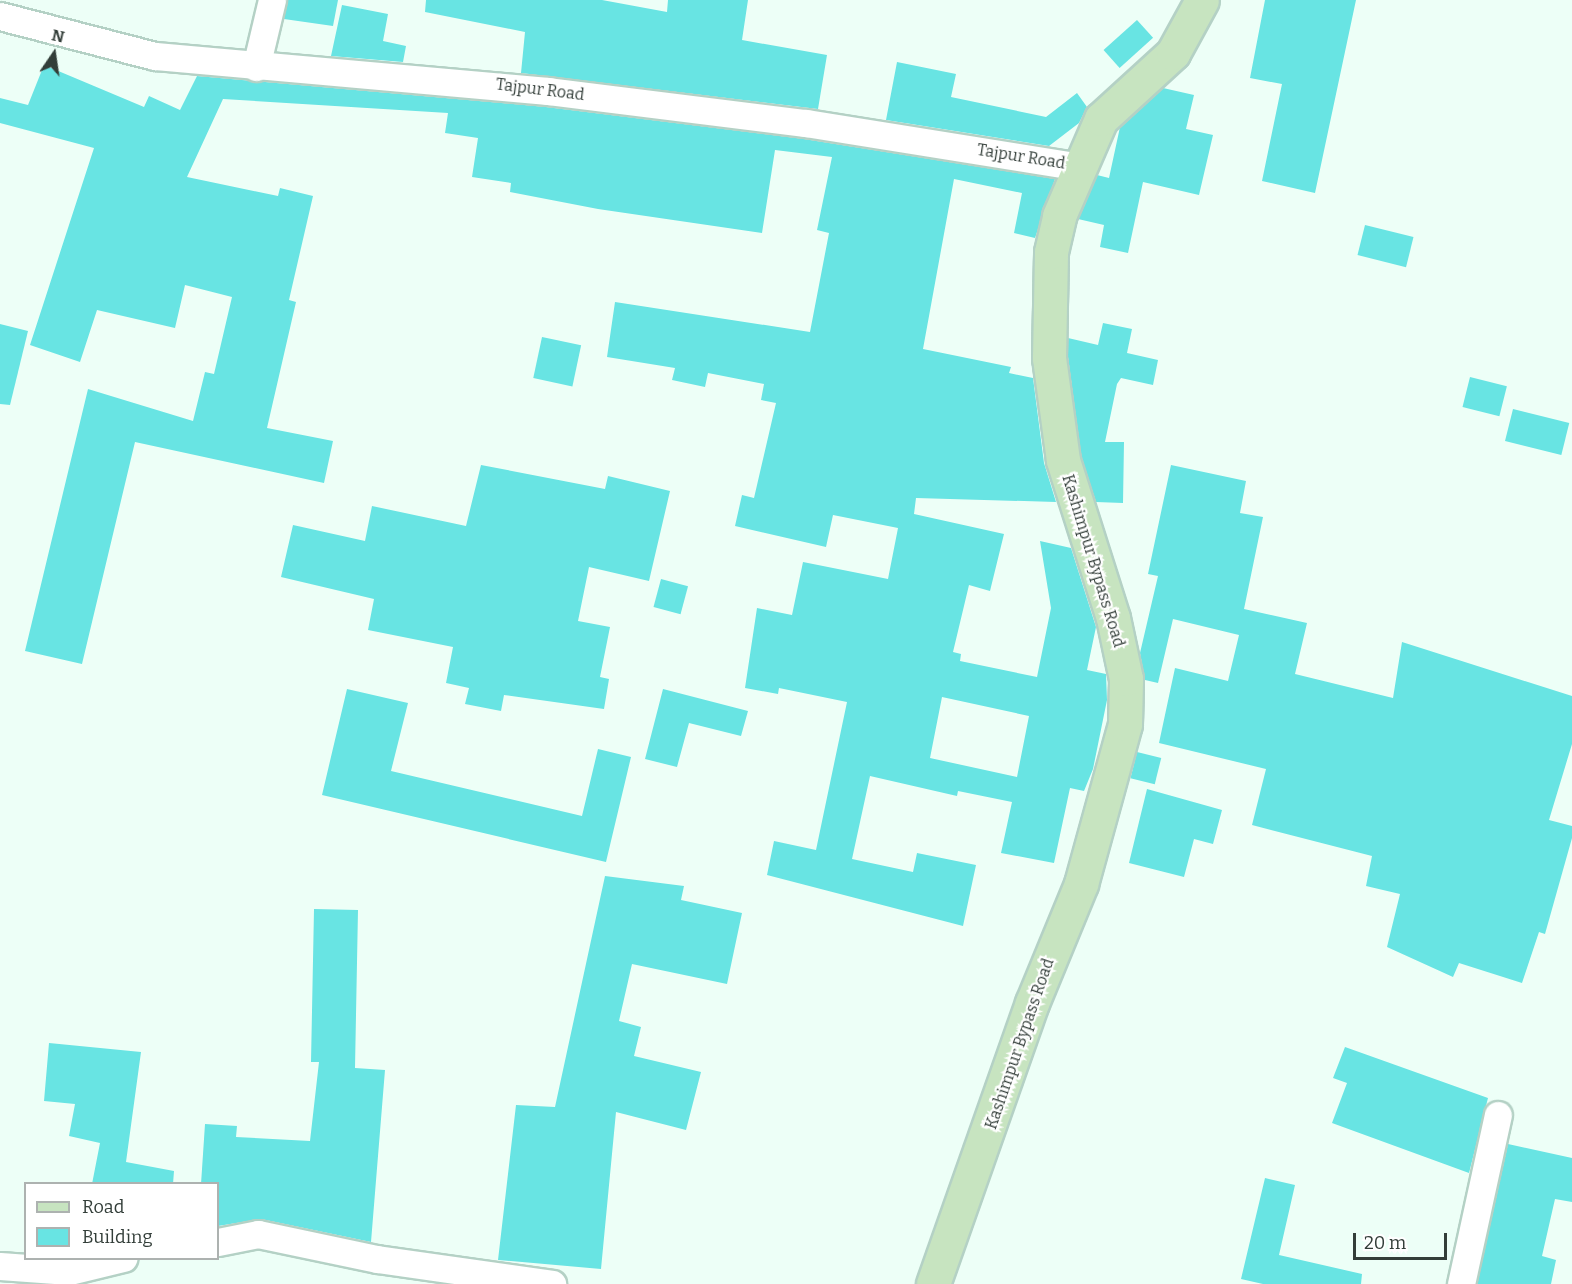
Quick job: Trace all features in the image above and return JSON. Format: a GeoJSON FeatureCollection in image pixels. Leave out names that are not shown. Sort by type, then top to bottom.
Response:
{"type":"FeatureCollection","features":[{"type":"Feature","properties":{"kind":"main road","name":"Kashimpur Bypass Road"},"geometry":{"type":"LineString","coordinates":[[933,1284],[1032,1003],[1081,884],[1125,724],[1126,679],[1113,618],[1063,460],[1049,358],[1051,252],[1080,166],[1101,119],[1173,53],[1202,0]]}},
{"type":"Feature","properties":{"kind":"street"},"geometry":{"type":"LineString","coordinates":[[256,67],[272,0]]}},
{"type":"Feature","properties":{"kind":"street","name":"Tajpur Road"},"geometry":{"type":"LineString","coordinates":[[0,16],[154,56],[583,95],[806,123],[1080,166]]}},
{"type":"Feature","properties":{"kind":"street"},"geometry":{"type":"LineString","coordinates":[[1461,1284],[1498,1115]]}},
{"type":"Feature","properties":{"kind":"street"},"geometry":{"type":"LineString","coordinates":[[219,1242],[258,1234],[377,1259],[552,1284]]}},
{"type":"Feature","properties":{"kind":"street"},"geometry":{"type":"LineString","coordinates":[[0,1266],[69,1271],[115,1260]]}},
{"type":"Feature","properties":{"kind":"building"},"geometry":{"type":"Polygon","coordinates":[[[287,0],[338,0],[333,26],[284,19],[287,0]]]}},
{"type":"Feature","properties":{"kind":"building"},"geometry":{"type":"Polygon","coordinates":[[[426,0],[602,0],[667,12],[668,0],[748,0],[742,40],[827,55],[818,109],[521,73],[525,32],[425,12],[426,0]]]}},
{"type":"Feature","properties":{"kind":"building"},"geometry":{"type":"Polygon","coordinates":[[[1265,0],[1356,0],[1315,193],[1262,181],[1282,84],[1250,78],[1265,0]]]}},
{"type":"Feature","properties":{"kind":"building"},"geometry":{"type":"Polygon","coordinates":[[[342,5],[388,14],[383,41],[406,46],[403,62],[331,56],[342,5]]]}},
{"type":"Feature","properties":{"kind":"building"},"geometry":{"type":"Polygon","coordinates":[[[1137,20],[1153,38],[1120,68],[1104,50],[1137,20]]]}},
{"type":"Feature","properties":{"kind":"building"},"geometry":{"type":"Polygon","coordinates":[[[897,62],[956,74],[951,97],[1046,117],[1077,93],[1087,107],[1079,123],[1049,146],[886,120],[897,62]]]}},
{"type":"Feature","properties":{"kind":"building"},"geometry":{"type":"Polygon","coordinates":[[[44,65],[144,107],[149,96],[180,110],[197,76],[546,107],[804,139],[1055,179],[1035,238],[1014,233],[1022,193],[954,179],[923,349],[1011,367],[1009,373],[1033,378],[1044,463],[1056,502],[916,498],[914,514],[1004,534],[990,591],[969,585],[953,652],[961,654],[960,661],[1037,677],[1051,608],[1040,541],[1071,548],[1096,627],[1087,670],[1106,674],[1107,700],[1093,769],[1084,791],[1070,788],[1054,863],[1001,853],[1012,802],[958,791],[957,796],[870,776],[852,859],[913,872],[917,853],[976,865],[963,926],[767,875],[774,841],[816,850],[847,702],[779,688],[778,694],[745,688],[757,608],[792,615],[803,562],[888,579],[898,528],[833,515],[826,547],[735,526],[742,495],[754,498],[776,403],[761,400],[764,384],[708,373],[705,387],[672,380],[675,368],[607,357],[615,302],[810,332],[829,233],[817,230],[832,157],[775,150],[762,233],[598,209],[510,192],[511,183],[472,177],[478,138],[445,133],[448,113],[223,99],[187,177],[278,196],[280,188],[313,196],[289,300],[296,302],[267,428],[333,441],[324,483],[135,442],[82,664],[25,651],[88,389],[193,421],[205,372],[214,374],[232,297],[185,285],[175,328],[97,310],[80,362],[30,345],[94,148],[0,123],[0,98],[28,105],[44,65]],[[942,697],[930,758],[1017,777],[1029,716],[942,697]]]}},
{"type":"Feature","properties":{"kind":"building"},"geometry":{"type":"Polygon","coordinates":[[[1163,88],[1194,95],[1186,129],[1213,135],[1199,195],[1143,182],[1128,253],[1100,247],[1104,225],[1078,219],[1097,175],[1109,178],[1120,127],[1163,88]]]}},
{"type":"Feature","properties":{"kind":"building"},"geometry":{"type":"Polygon","coordinates":[[[1365,225],[1414,237],[1406,267],[1358,255],[1365,225]]]}},
{"type":"Feature","properties":{"kind":"building"},"geometry":{"type":"Polygon","coordinates":[[[1103,323],[1132,329],[1127,353],[1158,360],[1153,385],[1121,378],[1117,384],[1105,442],[1124,442],[1123,503],[1096,502],[1081,456],[1068,357],[1068,338],[1098,345],[1103,323]]]}},
{"type":"Feature","properties":{"kind":"building"},"geometry":{"type":"Polygon","coordinates":[[[0,324],[28,331],[10,405],[0,404],[0,324]]]}},
{"type":"Feature","properties":{"kind":"building"},"geometry":{"type":"Polygon","coordinates":[[[542,337],[581,345],[572,386],[533,378],[542,337]]]}},
{"type":"Feature","properties":{"kind":"building"},"geometry":{"type":"Polygon","coordinates":[[[1470,377],[1507,386],[1499,416],[1463,407],[1470,377]]]}},
{"type":"Feature","properties":{"kind":"building"},"geometry":{"type":"Polygon","coordinates":[[[1513,409],[1569,423],[1561,455],[1505,441],[1513,409]]]}},
{"type":"Feature","properties":{"kind":"building"},"geometry":{"type":"Polygon","coordinates":[[[481,465],[605,489],[608,476],[670,491],[649,581],[589,567],[578,621],[610,627],[600,677],[609,679],[604,709],[504,695],[501,711],[465,704],[469,688],[446,683],[453,647],[368,630],[374,599],[281,577],[293,525],[365,541],[372,506],[466,526],[481,465]]]}},
{"type":"Feature","properties":{"kind":"building"},"geometry":{"type":"Polygon","coordinates":[[[1171,465],[1246,481],[1240,513],[1263,517],[1244,609],[1307,623],[1295,674],[1393,698],[1402,642],[1572,696],[1572,744],[1549,820],[1572,826],[1572,838],[1545,934],[1539,932],[1522,983],[1459,963],[1453,977],[1387,947],[1400,894],[1366,886],[1372,856],[1252,825],[1266,769],[1159,743],[1175,668],[1228,681],[1239,635],[1173,619],[1158,683],[1145,680],[1140,653],[1158,576],[1148,574],[1171,465]]]}},
{"type":"Feature","properties":{"kind":"building"},"geometry":{"type":"Polygon","coordinates":[[[661,579],[688,586],[681,614],[653,607],[661,579]]]}},
{"type":"Feature","properties":{"kind":"building"},"geometry":{"type":"Polygon","coordinates":[[[347,689],[408,703],[391,771],[582,816],[598,749],[631,757],[606,862],[322,795],[347,689]]]}},
{"type":"Feature","properties":{"kind":"building"},"geometry":{"type":"Polygon","coordinates":[[[663,689],[748,711],[741,736],[689,723],[677,767],[645,759],[663,689]]]}},
{"type":"Feature","properties":{"kind":"building"},"geometry":{"type":"Polygon","coordinates":[[[1137,752],[1161,758],[1155,784],[1130,778],[1137,752]]]}},
{"type":"Feature","properties":{"kind":"building"},"geometry":{"type":"Polygon","coordinates":[[[1147,789],[1222,810],[1213,844],[1194,839],[1184,877],[1129,863],[1147,789]]]}},
{"type":"Feature","properties":{"kind":"building"},"geometry":{"type":"Polygon","coordinates":[[[605,876],[684,886],[681,900],[742,913],[727,984],[632,964],[619,1021],[641,1027],[634,1056],[701,1072],[686,1130],[616,1112],[601,1269],[498,1260],[516,1105],[555,1107],[605,876]]]}},
{"type":"Feature","properties":{"kind":"building"},"geometry":{"type":"Polygon","coordinates":[[[314,909],[358,910],[355,1068],[385,1070],[371,1242],[261,1219],[219,1226],[219,1182],[201,1182],[205,1124],[237,1126],[236,1137],[310,1141],[319,1062],[311,1062],[314,909]]]}},
{"type":"Feature","properties":{"kind":"building"},"geometry":{"type":"Polygon","coordinates":[[[49,1043],[141,1052],[126,1162],[174,1171],[173,1182],[92,1182],[100,1143],[69,1136],[75,1104],[44,1101],[49,1043]]]}},
{"type":"Feature","properties":{"kind":"building"},"geometry":{"type":"Polygon","coordinates":[[[1345,1047],[1488,1098],[1469,1173],[1332,1123],[1347,1083],[1333,1078],[1345,1047]]]}},
{"type":"Feature","properties":{"kind":"building"},"geometry":{"type":"Polygon","coordinates":[[[1508,1144],[1572,1158],[1572,1202],[1555,1199],[1542,1256],[1556,1260],[1551,1284],[1477,1284],[1508,1144]]]}},
{"type":"Feature","properties":{"kind":"building"},"geometry":{"type":"Polygon","coordinates":[[[1265,1178],[1295,1185],[1279,1255],[1362,1274],[1361,1284],[1263,1284],[1241,1279],[1265,1178]]]}}]}
